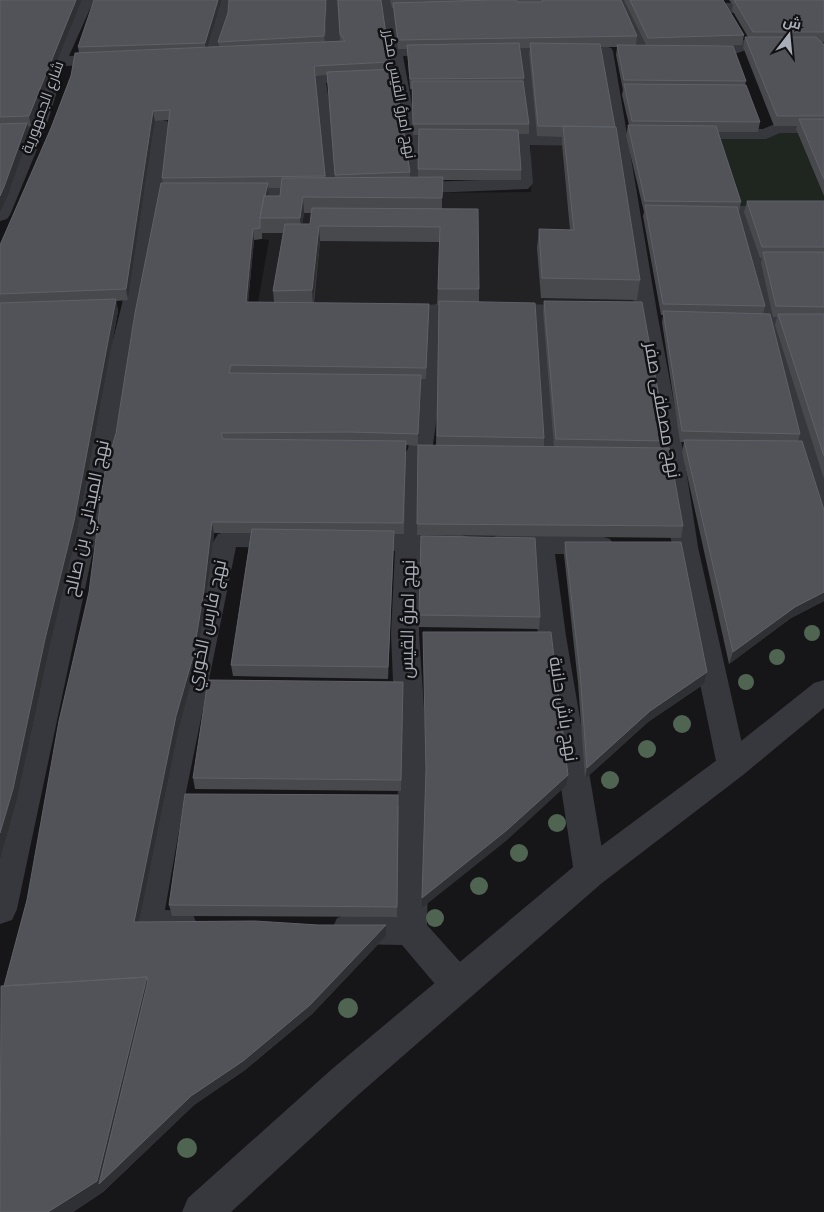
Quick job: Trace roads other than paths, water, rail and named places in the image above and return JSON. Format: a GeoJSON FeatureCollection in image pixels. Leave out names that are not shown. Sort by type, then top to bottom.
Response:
{"type":"FeatureCollection","features":[{"type":"Feature","properties":{"kind":"street","name":"شارع الجمهورية"},"geometry":{"type":"LineString","coordinates":[[0,215],[27,131],[86,0]]}},
{"type":"Feature","properties":{"kind":"street"},"geometry":{"type":"LineString","coordinates":[[211,54],[227,0]]}},
{"type":"Feature","properties":{"kind":"street"},"geometry":{"type":"LineString","coordinates":[[290,50],[332,47],[331,0]]}},
{"type":"Feature","properties":{"kind":"street"},"geometry":{"type":"LineString","coordinates":[[619,0],[643,51]]}},
{"type":"Feature","properties":{"kind":"street"},"geometry":{"type":"LineString","coordinates":[[738,67],[737,37],[724,4],[824,6]]}},
{"type":"Feature","properties":{"kind":"street"},"geometry":{"type":"LineString","coordinates":[[384,5],[404,10]]}},
{"type":"Feature","properties":{"kind":"street","name":"نهج امرؤ القيس مكرر"},"geometry":{"type":"LineString","coordinates":[[384,5],[400,83],[416,188]]}},
{"type":"Feature","properties":{"kind":"street"},"geometry":{"type":"LineString","coordinates":[[682,51],[737,37],[822,46]]}},
{"type":"Feature","properties":{"kind":"street"},"geometry":{"type":"LineString","coordinates":[[387,188],[521,185],[523,183],[526,139],[526,50]]}},
{"type":"Feature","properties":{"kind":"street"},"geometry":{"type":"LineString","coordinates":[[393,51],[663,51]]}},
{"type":"Feature","properties":{"kind":"street","name":"نهج مصطفى صفر"},"geometry":{"type":"LineString","coordinates":[[605,51],[621,93],[626,137],[641,214],[646,314],[672,456],[685,546],[732,766]]}},
{"type":"Feature","properties":{"kind":"street"},"geometry":{"type":"LineString","coordinates":[[192,55],[231,53]]}},
{"type":"Feature","properties":{"kind":"street"},"geometry":{"type":"LineString","coordinates":[[58,61],[125,58]]}},
{"type":"Feature","properties":{"kind":"street"},"geometry":{"type":"LineString","coordinates":[[212,190],[341,189],[327,140],[317,80],[320,78],[400,83],[421,90]]}},
{"type":"Feature","properties":{"kind":"street"},"geometry":{"type":"LineString","coordinates":[[507,90],[527,90]]}},
{"type":"Feature","properties":{"kind":"street"},"geometry":{"type":"LineString","coordinates":[[758,117],[766,134]]}},
{"type":"Feature","properties":{"kind":"street","name":"نهج الميداني بن صالح"},"geometry":{"type":"LineString","coordinates":[[0,909],[80,551],[110,399],[123,305],[163,191],[161,125]]}},
{"type":"Feature","properties":{"kind":"street"},"geometry":{"type":"LineString","coordinates":[[668,134],[766,134],[777,128],[824,128]]}},
{"type":"Feature","properties":{"kind":"street"},"geometry":{"type":"LineString","coordinates":[[407,137],[526,139],[626,137]]}},
{"type":"Feature","properties":{"kind":"street"},"geometry":{"type":"LineString","coordinates":[[824,211],[736,214],[762,261],[770,321],[797,449],[824,501]]}},
{"type":"Feature","properties":{"kind":"street","name":"نهج امرؤ القيس"},"geometry":{"type":"LineString","coordinates":[[410,930],[399,798],[406,685],[405,634],[408,542],[414,458],[430,452],[420,382],[446,310],[537,310]]}},
{"type":"Feature","properties":{"kind":"street"},"geometry":{"type":"LineString","coordinates":[[548,454],[537,310],[596,311]]}},
{"type":"Feature","properties":{"kind":"street"},"geometry":{"type":"LineString","coordinates":[[711,319],[824,322]]}},
{"type":"Feature","properties":{"kind":"street"},"geometry":{"type":"LineString","coordinates":[[391,451],[430,452]]}},
{"type":"Feature","properties":{"kind":"street","name":"نهج فارس الخوري"},"geometry":{"type":"LineString","coordinates":[[212,926],[147,925],[146,921],[183,802],[193,688],[223,547],[228,540],[234,538],[628,546]]}},
{"type":"Feature","properties":{"kind":"street","name":"نهج باش حانبة"},"geometry":{"type":"LineString","coordinates":[[541,544],[552,636],[590,873]]}},
{"type":"Feature","properties":{"kind":"street"},"geometry":{"type":"LineString","coordinates":[[656,546],[685,546]]}},
{"type":"Feature","properties":{"kind":"street"},"geometry":{"type":"LineString","coordinates":[[405,634],[434,634]]}},
{"type":"Feature","properties":{"kind":"street"},"geometry":{"type":"LineString","coordinates":[[523,636],[552,636]]}},
{"type":"Feature","properties":{"kind":"street"},"geometry":{"type":"LineString","coordinates":[[377,685],[406,685]]}},
{"type":"Feature","properties":{"kind":"street"},"geometry":{"type":"LineString","coordinates":[[193,688],[222,688]]}},
{"type":"Feature","properties":{"kind":"street"},"geometry":{"type":"LineString","coordinates":[[202,1212],[345,1082],[590,873],[732,766],[824,691]]}},
{"type":"Feature","properties":{"kind":"street"},"geometry":{"type":"LineString","coordinates":[[321,929],[410,930],[458,985]]}}]}
